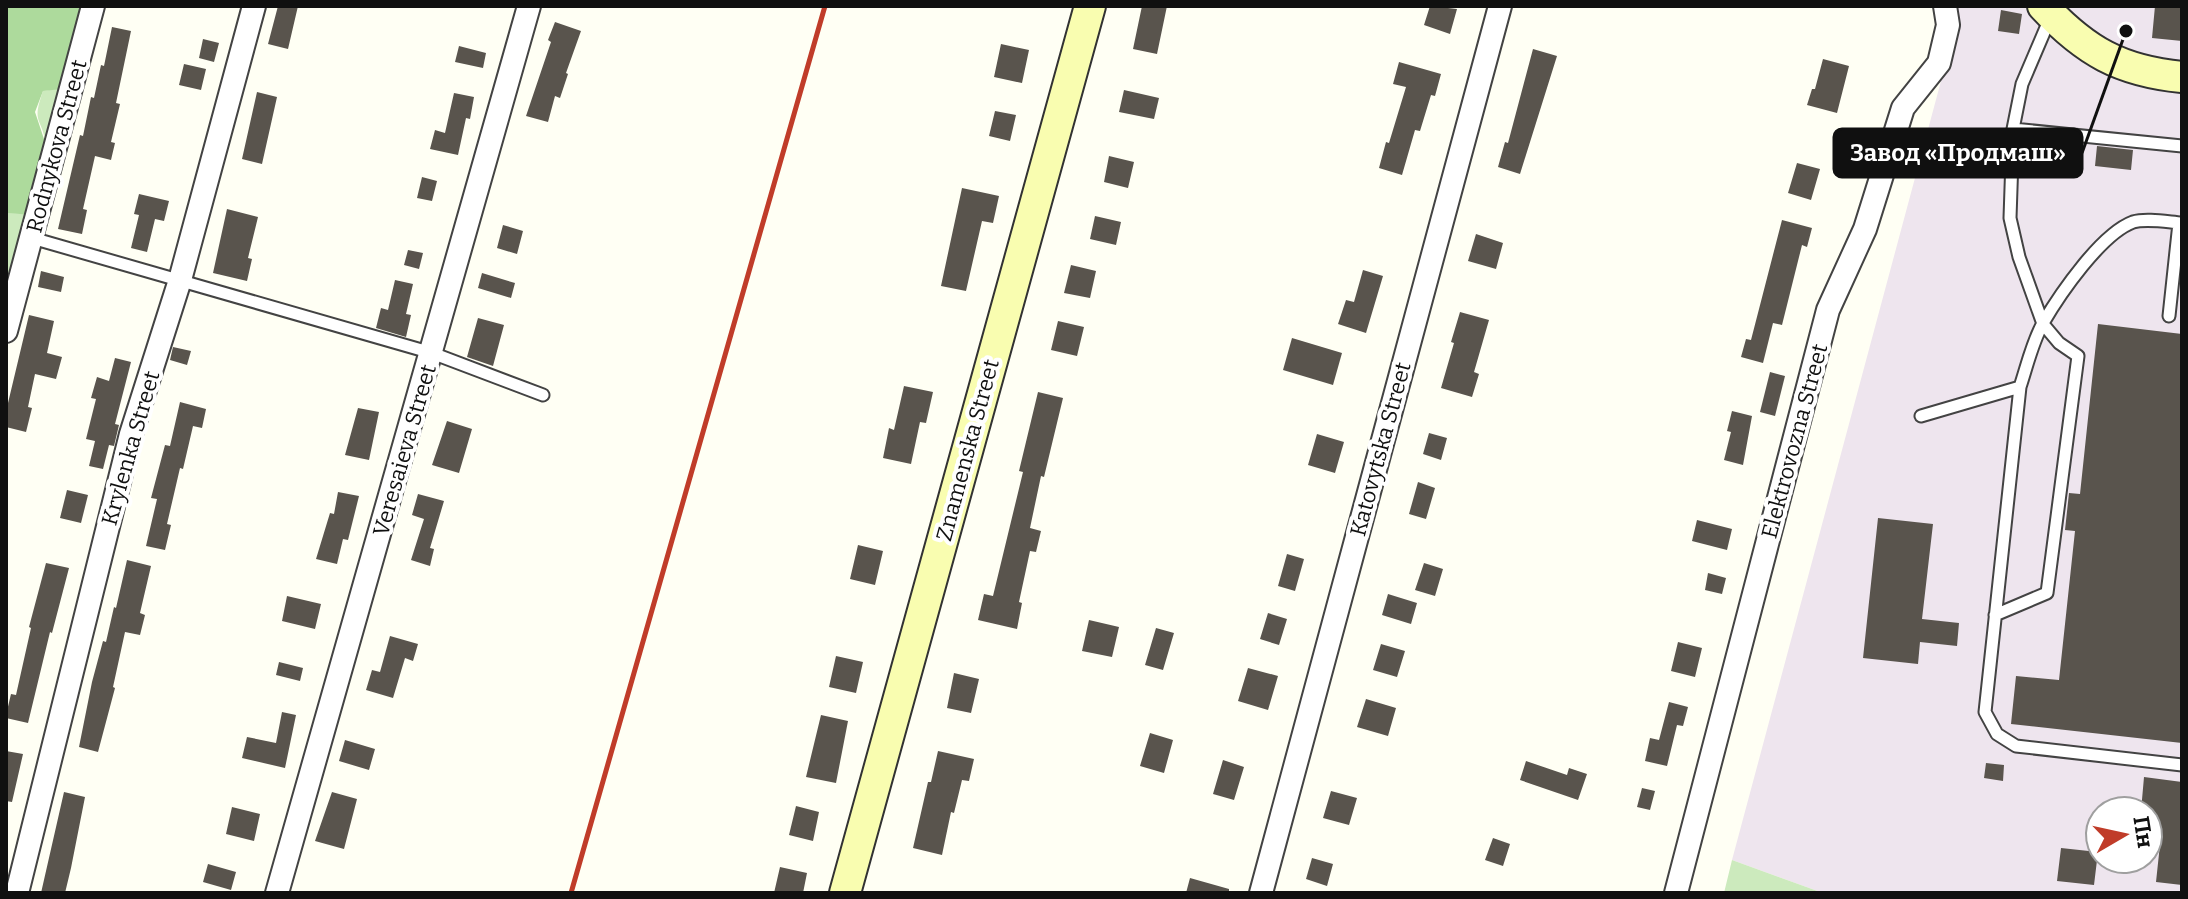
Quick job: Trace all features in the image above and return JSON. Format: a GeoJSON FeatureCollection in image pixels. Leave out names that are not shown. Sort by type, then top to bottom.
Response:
{"type":"FeatureCollection","features":[{"type":"Feature","properties":{"kind":"main road","name":"Znamenska Street"},"geometry":{"type":"LineString","coordinates":[[845,893],[1090,6]]}},
{"type":"Feature","properties":{"kind":"main road"},"geometry":{"type":"LineString","coordinates":[[2047,11],[2089,47],[2113,62],[2156,75],[2182,77]]}},
{"type":"Feature","properties":{"kind":"street","name":"Rodnykova Street"},"geometry":{"type":"LineString","coordinates":[[6,331],[93,6]]}},
{"type":"Feature","properties":{"kind":"street","name":"Krylenka Street"},"geometry":{"type":"LineString","coordinates":[[17,893],[131,434],[180,280],[254,6]]}},
{"type":"Feature","properties":{"kind":"street","name":"Veresaieva Street"},"geometry":{"type":"LineString","coordinates":[[277,893],[529,6]]}},
{"type":"Feature","properties":{"kind":"street","name":"Katovytska Street"},"geometry":{"type":"LineString","coordinates":[[1261,893],[1500,6]]}},
{"type":"Feature","properties":{"kind":"street","name":"Elektrovozna Street"},"geometry":{"type":"LineString","coordinates":[[1676,893],[1828,310],[1865,229],[1903,108],[1939,63],[1948,25],[1945,6]]}},
{"type":"Feature","properties":{"kind":"lane"},"geometry":{"type":"LineString","coordinates":[[1995,615],[2047,593],[2078,356],[2059,343],[2043,324],[2019,257],[2010,218],[2013,129],[2022,84],[2047,11]]}},
{"type":"Feature","properties":{"kind":"lane"},"geometry":{"type":"LineString","coordinates":[[2013,129],[2182,146]]}},
{"type":"Feature","properties":{"kind":"lane"},"geometry":{"type":"LineString","coordinates":[[2169,316],[2180,223],[2135,221],[2111,234],[2043,324],[2020,387],[1985,712],[1997,734],[2016,746],[2182,765]]}},
{"type":"Feature","properties":{"kind":"lane"},"geometry":{"type":"LineString","coordinates":[[32,238],[432,353],[543,395]]}},
{"type":"Feature","properties":{"kind":"lane"},"geometry":{"type":"LineString","coordinates":[[1921,416],[2020,387]]}},
{"type":"Feature","properties":{"kind":"shaded area"},"geometry":{"type":"Polygon","coordinates":[[[1945,6],[2182,6],[2182,893],[1823,893],[1732,860],[1941,81],[1939,63],[1945,6]]]}},
{"type":"Feature","properties":{"kind":"green space"},"geometry":{"type":"Polygon","coordinates":[[[6,6],[85,6],[62,89],[43,91],[35,112],[46,145],[34,215],[6,213],[6,6]]]}},
{"type":"Feature","properties":{"kind":"green space"},"geometry":{"type":"Polygon","coordinates":[[[85,6],[93,6],[6,331],[6,213],[34,214],[47,154],[38,115],[40,102],[43,91],[62,88],[85,6]]]}},
{"type":"Feature","properties":{"kind":"green space"},"geometry":{"type":"Polygon","coordinates":[[[1732,860],[1823,893],[1724,893],[1732,860]]]}},
{"type":"Feature","properties":{"kind":"building"},"geometry":{"type":"Polygon","coordinates":[[[278,6],[298,6],[288,49],[268,44],[278,6]]]}},
{"type":"Feature","properties":{"kind":"building"},"geometry":{"type":"Polygon","coordinates":[[[1142,6],[1167,6],[1157,54],[1133,49],[1142,6]]]}},
{"type":"Feature","properties":{"kind":"building"},"geometry":{"type":"Polygon","coordinates":[[[1430,6],[1457,9],[1450,34],[1424,25],[1430,6]]]}},
{"type":"Feature","properties":{"kind":"building"},"geometry":{"type":"Polygon","coordinates":[[[2155,6],[2182,7],[2182,41],[2152,38],[2155,6]]]}},
{"type":"Feature","properties":{"kind":"building"},"geometry":{"type":"Polygon","coordinates":[[[2001,10],[2022,14],[2019,34],[1998,31],[2001,10]]]}},
{"type":"Feature","properties":{"kind":"building"},"geometry":{"type":"Polygon","coordinates":[[[555,22],[581,31],[560,98],[555,96],[548,122],[526,116],[555,22]]]}},
{"type":"Feature","properties":{"kind":"building"},"geometry":{"type":"Polygon","coordinates":[[[112,27],[131,31],[116,103],[120,104],[111,142],[115,143],[111,160],[95,156],[83,209],[87,210],[82,234],[58,229],[80,135],[83,136],[101,65],[104,66],[112,27]]]}},
{"type":"Feature","properties":{"kind":"building"},"geometry":{"type":"Polygon","coordinates":[[[203,39],[219,43],[214,62],[199,58],[203,39]]]}},
{"type":"Feature","properties":{"kind":"building"},"geometry":{"type":"Polygon","coordinates":[[[1001,44],[1029,50],[1022,83],[994,77],[1001,44]]]}},
{"type":"Feature","properties":{"kind":"building"},"geometry":{"type":"Polygon","coordinates":[[[459,46],[486,53],[483,68],[455,62],[459,46]]]}},
{"type":"Feature","properties":{"kind":"building"},"geometry":{"type":"Polygon","coordinates":[[[1533,49],[1557,56],[1520,174],[1498,167],[1505,142],[1508,143],[1533,49]]]}},
{"type":"Feature","properties":{"kind":"building"},"geometry":{"type":"Polygon","coordinates":[[[1823,59],[1849,66],[1837,113],[1807,105],[1823,59]]]}},
{"type":"Feature","properties":{"kind":"building"},"geometry":{"type":"Polygon","coordinates":[[[1399,62],[1441,74],[1420,131],[1415,130],[1402,175],[1379,168],[1406,87],[1393,84],[1399,62]]]}},
{"type":"Feature","properties":{"kind":"building"},"geometry":{"type":"Polygon","coordinates":[[[184,64],[206,69],[201,90],[179,85],[184,64]]]}},
{"type":"Feature","properties":{"kind":"building"},"geometry":{"type":"Polygon","coordinates":[[[1124,90],[1159,98],[1154,119],[1119,112],[1124,90]]]}},
{"type":"Feature","properties":{"kind":"building"},"geometry":{"type":"Polygon","coordinates":[[[257,92],[277,97],[262,164],[242,159],[257,92]]]}},
{"type":"Feature","properties":{"kind":"building"},"geometry":{"type":"Polygon","coordinates":[[[454,93],[474,97],[458,155],[430,149],[435,130],[445,133],[454,93]]]}},
{"type":"Feature","properties":{"kind":"building"},"geometry":{"type":"Polygon","coordinates":[[[995,111],[1016,115],[1010,141],[989,136],[995,111]]]}},
{"type":"Feature","properties":{"kind":"building"},"geometry":{"type":"Polygon","coordinates":[[[2097,146],[2133,150],[2131,170],[2095,166],[2097,146]]]}},
{"type":"Feature","properties":{"kind":"building"},"geometry":{"type":"Polygon","coordinates":[[[1109,156],[1134,162],[1128,188],[1104,182],[1109,156]]]}},
{"type":"Feature","properties":{"kind":"building"},"geometry":{"type":"Polygon","coordinates":[[[1797,163],[1820,169],[1811,200],[1788,193],[1797,163]]]}},
{"type":"Feature","properties":{"kind":"building"},"geometry":{"type":"Polygon","coordinates":[[[422,177],[437,181],[432,201],[417,198],[422,177]]]}},
{"type":"Feature","properties":{"kind":"building"},"geometry":{"type":"Polygon","coordinates":[[[962,188],[999,196],[993,223],[982,221],[966,291],[941,286],[962,188]]]}},
{"type":"Feature","properties":{"kind":"building"},"geometry":{"type":"Polygon","coordinates":[[[139,194],[169,201],[164,221],[155,219],[147,252],[131,248],[139,215],[134,214],[139,194]]]}},
{"type":"Feature","properties":{"kind":"building"},"geometry":{"type":"Polygon","coordinates":[[[227,209],[258,217],[248,258],[252,259],[247,281],[213,273],[227,209]]]}},
{"type":"Feature","properties":{"kind":"building"},"geometry":{"type":"Polygon","coordinates":[[[1095,216],[1121,222],[1116,245],[1090,239],[1095,216]]]}},
{"type":"Feature","properties":{"kind":"building"},"geometry":{"type":"Polygon","coordinates":[[[1782,220],[1812,228],[1807,247],[1802,245],[1782,325],[1773,323],[1763,363],[1741,357],[1746,339],[1751,340],[1782,220]]]}},
{"type":"Feature","properties":{"kind":"building"},"geometry":{"type":"Polygon","coordinates":[[[503,225],[523,231],[517,254],[497,248],[503,225]]]}},
{"type":"Feature","properties":{"kind":"building"},"geometry":{"type":"Polygon","coordinates":[[[1476,234],[1503,243],[1496,269],[1468,261],[1476,234]]]}},
{"type":"Feature","properties":{"kind":"building"},"geometry":{"type":"Polygon","coordinates":[[[408,250],[423,253],[419,269],[404,265],[408,250]]]}},
{"type":"Feature","properties":{"kind":"building"},"geometry":{"type":"Polygon","coordinates":[[[1071,265],[1096,271],[1090,298],[1064,293],[1071,265]]]}},
{"type":"Feature","properties":{"kind":"building"},"geometry":{"type":"Polygon","coordinates":[[[1363,270],[1383,276],[1366,333],[1338,324],[1346,300],[1354,302],[1363,270]]]}},
{"type":"Feature","properties":{"kind":"building"},"geometry":{"type":"Polygon","coordinates":[[[41,271],[64,277],[61,292],[38,287],[41,271]]]}},
{"type":"Feature","properties":{"kind":"building"},"geometry":{"type":"Polygon","coordinates":[[[482,273],[515,283],[511,298],[478,288],[482,273]]]}},
{"type":"Feature","properties":{"kind":"building"},"geometry":{"type":"Polygon","coordinates":[[[395,280],[413,284],[406,314],[411,315],[406,337],[376,328],[381,308],[388,310],[395,280]]]}},
{"type":"Feature","properties":{"kind":"building"},"geometry":{"type":"Polygon","coordinates":[[[1460,312],[1489,320],[1474,372],[1479,374],[1472,397],[1441,388],[1460,312]]]}},
{"type":"Feature","properties":{"kind":"building"},"geometry":{"type":"Polygon","coordinates":[[[29,315],[54,321],[47,353],[62,357],[56,379],[35,374],[26,432],[6,427],[6,402],[29,315]]]}},
{"type":"Feature","properties":{"kind":"building"},"geometry":{"type":"Polygon","coordinates":[[[478,318],[504,325],[493,366],[467,357],[478,318]]]}},
{"type":"Feature","properties":{"kind":"building"},"geometry":{"type":"Polygon","coordinates":[[[1058,321],[1084,327],[1077,356],[1051,350],[1058,321]]]}},
{"type":"Feature","properties":{"kind":"building"},"geometry":{"type":"Polygon","coordinates":[[[2098,324],[2182,334],[2182,743],[2011,724],[2016,676],[2059,680],[2075,531],[2065,530],[2069,493],[2080,494],[2098,324]]]}},
{"type":"Feature","properties":{"kind":"building"},"geometry":{"type":"Polygon","coordinates":[[[1292,338],[1342,353],[1333,385],[1283,370],[1292,338]]]}},
{"type":"Feature","properties":{"kind":"building"},"geometry":{"type":"Polygon","coordinates":[[[173,347],[191,351],[187,365],[170,360],[173,347]]]}},
{"type":"Feature","properties":{"kind":"building"},"geometry":{"type":"Polygon","coordinates":[[[115,358],[131,362],[115,424],[119,425],[114,446],[109,445],[103,469],[89,466],[95,441],[86,439],[96,399],[91,398],[97,377],[109,381],[115,358]]]}},
{"type":"Feature","properties":{"kind":"building"},"geometry":{"type":"Polygon","coordinates":[[[1770,372],[1785,376],[1775,416],[1760,412],[1770,372]]]}},
{"type":"Feature","properties":{"kind":"building"},"geometry":{"type":"Polygon","coordinates":[[[904,386],[933,392],[926,423],[920,422],[911,464],[883,458],[889,428],[894,430],[904,386]]]}},
{"type":"Feature","properties":{"kind":"building"},"geometry":{"type":"Polygon","coordinates":[[[1038,392],[1063,398],[1030,528],[1041,531],[1036,552],[1030,551],[1019,602],[1022,603],[1017,629],[978,620],[984,594],[993,596],[1023,472],[1019,471],[1038,392]]]}},
{"type":"Feature","properties":{"kind":"building"},"geometry":{"type":"Polygon","coordinates":[[[180,402],[206,409],[202,428],[193,426],[183,469],[180,468],[167,524],[171,525],[165,550],[146,546],[157,499],[151,498],[165,445],[170,446],[180,402]]]}},
{"type":"Feature","properties":{"kind":"building"},"geometry":{"type":"Polygon","coordinates":[[[358,408],[379,412],[369,460],[345,455],[358,408]]]}},
{"type":"Feature","properties":{"kind":"building"},"geometry":{"type":"Polygon","coordinates":[[[1732,411],[1752,416],[1743,465],[1724,460],[1732,411]]]}},
{"type":"Feature","properties":{"kind":"building"},"geometry":{"type":"Polygon","coordinates":[[[447,421],[472,429],[459,473],[432,465],[447,421]]]}},
{"type":"Feature","properties":{"kind":"building"},"geometry":{"type":"Polygon","coordinates":[[[1429,433],[1447,438],[1441,460],[1423,454],[1429,433]]]}},
{"type":"Feature","properties":{"kind":"building"},"geometry":{"type":"Polygon","coordinates":[[[1317,434],[1344,442],[1335,473],[1308,465],[1317,434]]]}},
{"type":"Feature","properties":{"kind":"building"},"geometry":{"type":"Polygon","coordinates":[[[1418,482],[1435,488],[1426,519],[1409,514],[1418,482]]]}},
{"type":"Feature","properties":{"kind":"building"},"geometry":{"type":"Polygon","coordinates":[[[67,490],[88,495],[81,523],[60,518],[67,490]]]}},
{"type":"Feature","properties":{"kind":"building"},"geometry":{"type":"Polygon","coordinates":[[[338,492],[359,496],[348,540],[343,539],[337,564],[316,559],[330,513],[334,514],[338,492]]]}},
{"type":"Feature","properties":{"kind":"building"},"geometry":{"type":"Polygon","coordinates":[[[418,494],[444,501],[430,548],[434,549],[430,566],[411,560],[424,519],[412,515],[418,494]]]}},
{"type":"Feature","properties":{"kind":"building"},"geometry":{"type":"Polygon","coordinates":[[[1878,518],[1933,524],[1922,619],[1959,623],[1957,646],[1920,642],[1918,664],[1863,658],[1878,518]]]}},
{"type":"Feature","properties":{"kind":"building"},"geometry":{"type":"Polygon","coordinates":[[[1697,520],[1732,529],[1727,550],[1692,541],[1697,520]]]}},
{"type":"Feature","properties":{"kind":"building"},"geometry":{"type":"Polygon","coordinates":[[[858,545],[883,551],[875,585],[850,579],[858,545]]]}},
{"type":"Feature","properties":{"kind":"building"},"geometry":{"type":"Polygon","coordinates":[[[1287,554],[1304,559],[1295,591],[1278,586],[1287,554]]]}},
{"type":"Feature","properties":{"kind":"building"},"geometry":{"type":"Polygon","coordinates":[[[127,560],[151,566],[140,613],[145,615],[140,635],[125,632],[115,688],[98,752],[79,747],[92,682],[116,608],[127,560]]]}},
{"type":"Feature","properties":{"kind":"building"},"geometry":{"type":"Polygon","coordinates":[[[46,563],[69,568],[28,723],[6,718],[6,715],[11,694],[16,695],[46,563]]]}},
{"type":"Feature","properties":{"kind":"building"},"geometry":{"type":"Polygon","coordinates":[[[1424,563],[1443,569],[1435,596],[1415,590],[1424,563]]]}},
{"type":"Feature","properties":{"kind":"building"},"geometry":{"type":"Polygon","coordinates":[[[1708,573],[1726,578],[1722,594],[1705,590],[1708,573]]]}},
{"type":"Feature","properties":{"kind":"building"},"geometry":{"type":"Polygon","coordinates":[[[1388,594],[1417,603],[1411,624],[1382,615],[1388,594]]]}},
{"type":"Feature","properties":{"kind":"building"},"geometry":{"type":"Polygon","coordinates":[[[287,596],[321,604],[315,629],[282,621],[287,596]]]}},
{"type":"Feature","properties":{"kind":"building"},"geometry":{"type":"Polygon","coordinates":[[[1268,613],[1287,619],[1279,645],[1260,639],[1268,613]]]}},
{"type":"Feature","properties":{"kind":"building"},"geometry":{"type":"Polygon","coordinates":[[[1089,620],[1119,627],[1112,657],[1082,651],[1089,620]]]}},
{"type":"Feature","properties":{"kind":"building"},"geometry":{"type":"Polygon","coordinates":[[[1156,628],[1174,633],[1163,670],[1145,665],[1156,628]]]}},
{"type":"Feature","properties":{"kind":"building"},"geometry":{"type":"Polygon","coordinates":[[[390,636],[418,644],[413,661],[405,658],[393,698],[366,690],[372,670],[380,672],[390,636]]]}},
{"type":"Feature","properties":{"kind":"building"},"geometry":{"type":"Polygon","coordinates":[[[1678,642],[1702,648],[1695,677],[1671,671],[1678,642]]]}},
{"type":"Feature","properties":{"kind":"building"},"geometry":{"type":"Polygon","coordinates":[[[1381,644],[1405,651],[1397,677],[1373,670],[1381,644]]]}},
{"type":"Feature","properties":{"kind":"building"},"geometry":{"type":"Polygon","coordinates":[[[836,656],[863,662],[856,693],[829,687],[836,656]]]}},
{"type":"Feature","properties":{"kind":"building"},"geometry":{"type":"Polygon","coordinates":[[[279,662],[303,668],[300,681],[276,675],[279,662]]]}},
{"type":"Feature","properties":{"kind":"building"},"geometry":{"type":"Polygon","coordinates":[[[1248,668],[1278,676],[1268,710],[1238,701],[1248,668]]]}},
{"type":"Feature","properties":{"kind":"building"},"geometry":{"type":"Polygon","coordinates":[[[954,673],[979,679],[971,713],[947,708],[954,673]]]}},
{"type":"Feature","properties":{"kind":"building"},"geometry":{"type":"Polygon","coordinates":[[[1366,699],[1396,708],[1388,736],[1357,727],[1366,699]]]}},
{"type":"Feature","properties":{"kind":"building"},"geometry":{"type":"Polygon","coordinates":[[[1669,702],[1688,707],[1683,726],[1677,725],[1667,766],[1645,761],[1650,738],[1659,740],[1669,702]]]}},
{"type":"Feature","properties":{"kind":"building"},"geometry":{"type":"Polygon","coordinates":[[[282,712],[296,715],[285,768],[242,758],[247,737],[276,743],[282,712]]]}},
{"type":"Feature","properties":{"kind":"building"},"geometry":{"type":"Polygon","coordinates":[[[821,715],[848,721],[836,783],[806,777],[821,715]]]}},
{"type":"Feature","properties":{"kind":"building"},"geometry":{"type":"Polygon","coordinates":[[[1150,733],[1173,740],[1164,773],[1140,766],[1150,733]]]}},
{"type":"Feature","properties":{"kind":"building"},"geometry":{"type":"Polygon","coordinates":[[[345,740],[375,749],[369,770],[339,761],[345,740]]]}},
{"type":"Feature","properties":{"kind":"building"},"geometry":{"type":"Polygon","coordinates":[[[6,751],[23,754],[12,802],[6,801],[6,751]]]}},
{"type":"Feature","properties":{"kind":"building"},"geometry":{"type":"Polygon","coordinates":[[[938,751],[974,759],[969,781],[962,780],[954,813],[951,812],[942,855],[913,848],[938,751]]]}},
{"type":"Feature","properties":{"kind":"building"},"geometry":{"type":"Polygon","coordinates":[[[1223,760],[1244,767],[1234,800],[1213,794],[1223,760]]]}},
{"type":"Feature","properties":{"kind":"building"},"geometry":{"type":"Polygon","coordinates":[[[1526,761],[1567,775],[1569,768],[1587,774],[1578,800],[1520,780],[1526,761]]]}},
{"type":"Feature","properties":{"kind":"building"},"geometry":{"type":"Polygon","coordinates":[[[1986,763],[2004,765],[2003,781],[1984,778],[1986,763]]]}},
{"type":"Feature","properties":{"kind":"building"},"geometry":{"type":"Polygon","coordinates":[[[2144,777],[2182,782],[2182,885],[2156,882],[2157,875],[2164,875],[2164,795],[2142,795],[2144,777]]]}},
{"type":"Feature","properties":{"kind":"building"},"geometry":{"type":"Polygon","coordinates":[[[1642,788],[1655,791],[1650,810],[1637,807],[1642,788]]]}},
{"type":"Feature","properties":{"kind":"building"},"geometry":{"type":"Polygon","coordinates":[[[1331,791],[1357,798],[1349,825],[1323,818],[1331,791]]]}},
{"type":"Feature","properties":{"kind":"building"},"geometry":{"type":"Polygon","coordinates":[[[64,792],[85,797],[71,868],[65,893],[41,893],[64,792]]]}},
{"type":"Feature","properties":{"kind":"building"},"geometry":{"type":"Polygon","coordinates":[[[332,792],[357,799],[344,849],[315,841],[332,792]]]}},
{"type":"Feature","properties":{"kind":"building"},"geometry":{"type":"Polygon","coordinates":[[[796,806],[819,812],[813,841],[789,835],[796,806]]]}},
{"type":"Feature","properties":{"kind":"building"},"geometry":{"type":"Polygon","coordinates":[[[232,807],[260,814],[254,841],[226,834],[232,807]]]}},
{"type":"Feature","properties":{"kind":"building"},"geometry":{"type":"Polygon","coordinates":[[[1493,838],[1510,844],[1503,866],[1485,860],[1493,838]]]}},
{"type":"Feature","properties":{"kind":"building"},"geometry":{"type":"Polygon","coordinates":[[[2061,848],[2084,850],[2084,875],[2095,875],[2094,885],[2057,881],[2061,848]]]}},
{"type":"Feature","properties":{"kind":"building"},"geometry":{"type":"Polygon","coordinates":[[[1312,858],[1333,864],[1327,886],[1306,879],[1312,858]]]}},
{"type":"Feature","properties":{"kind":"building"},"geometry":{"type":"Polygon","coordinates":[[[208,864],[236,872],[231,890],[203,882],[208,864]]]}},
{"type":"Feature","properties":{"kind":"building"},"geometry":{"type":"Polygon","coordinates":[[[780,867],[807,873],[803,893],[774,893],[780,867]]]}},
{"type":"Feature","properties":{"kind":"building"},"geometry":{"type":"Polygon","coordinates":[[[1190,878],[1229,889],[1229,893],[1186,893],[1190,878]]]}},
{"type":"Feature","properties":{"kind":"railway"},"geometry":{"type":"LineString","coordinates":[[571,893],[825,6]]}},
{"type":"Feature","properties":{"kind":"place","name":"Завод «Продмаш»"},"geometry":{"type":"Point","coordinates":[2126,31]}}]}
